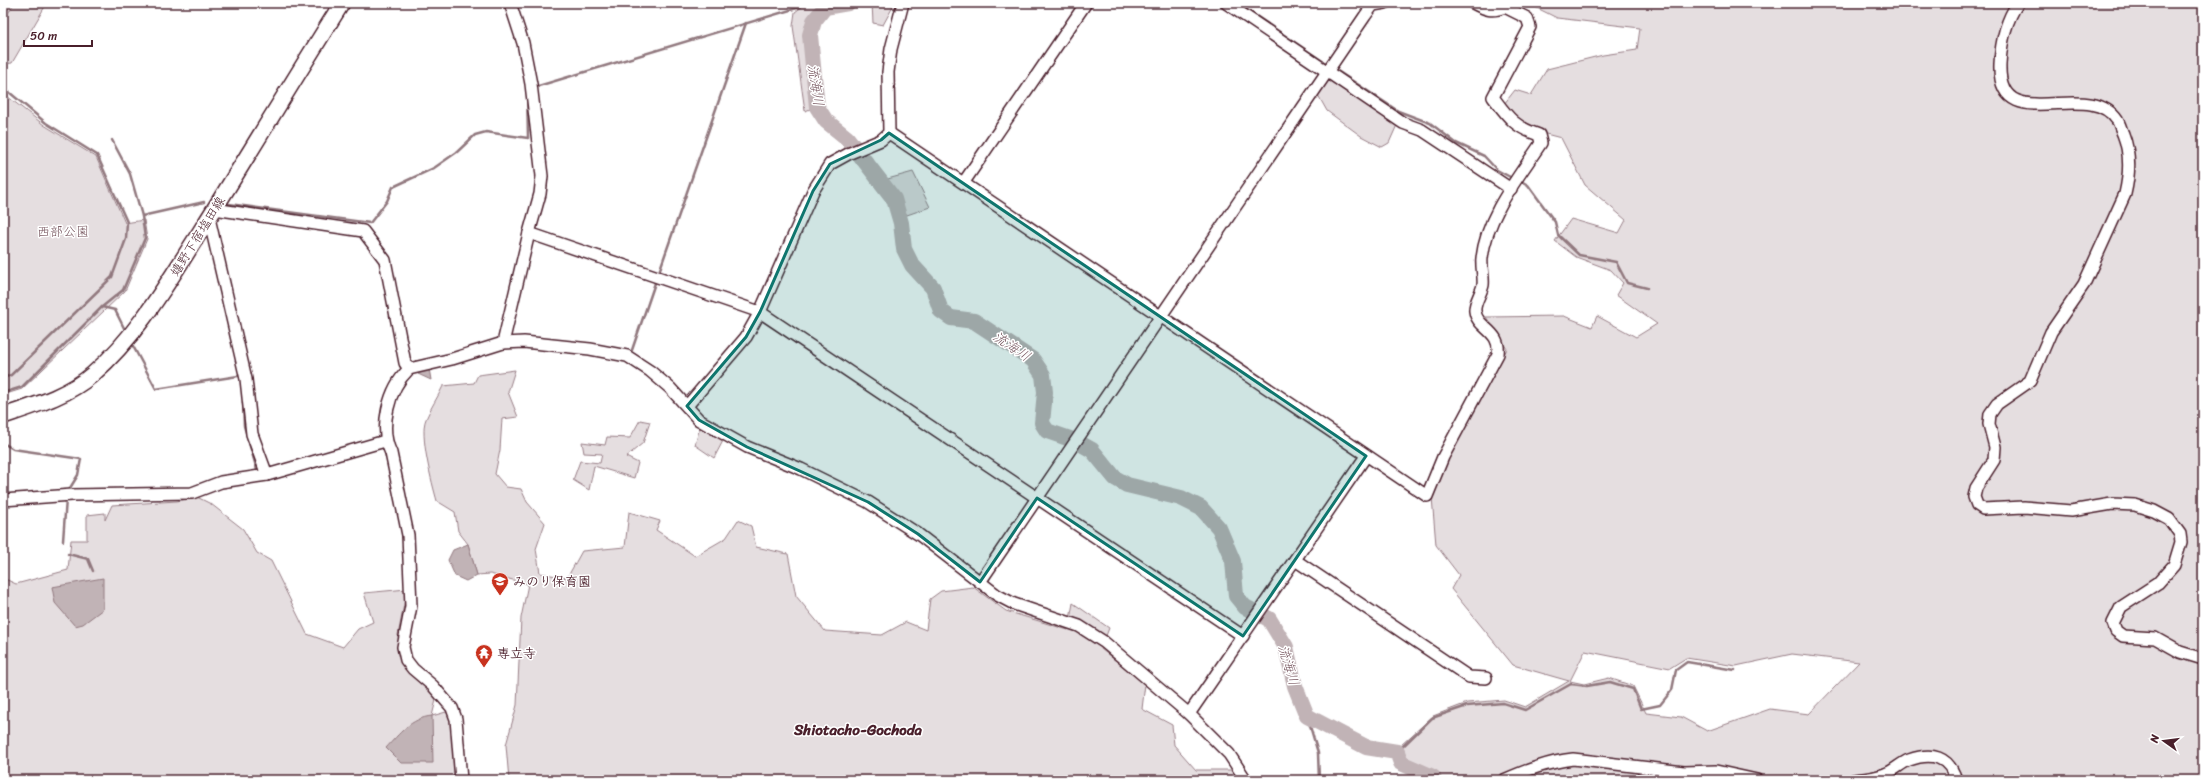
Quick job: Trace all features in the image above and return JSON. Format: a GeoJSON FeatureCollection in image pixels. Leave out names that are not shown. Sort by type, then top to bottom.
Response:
{"type":"FeatureCollection","features":[{"type":"Feature","properties":{"kind":"main road","name":"嬉野下宿塩田線"},"geometry":{"type":"LineString","coordinates":[[3,416],[57,397],[92,375],[127,341],[158,298],[342,3]]}},
{"type":"Feature","properties":{"kind":"street"},"geometry":{"type":"LineString","coordinates":[[503,343],[529,232],[540,194],[542,176],[532,88],[523,43],[510,3]]}},
{"type":"Feature","properties":{"kind":"street"},"geometry":{"type":"LineString","coordinates":[[687,406],[746,337],[760,312],[813,191],[830,164],[862,147],[881,140],[888,133],[888,72],[891,49],[903,3]]}},
{"type":"Feature","properties":{"kind":"street"},"geometry":{"type":"LineString","coordinates":[[964,182],[1086,3]]}},
{"type":"Feature","properties":{"kind":"street"},"geometry":{"type":"LineString","coordinates":[[1226,3],[1403,123],[1422,130],[1511,189]]}},
{"type":"Feature","properties":{"kind":"street"},"geometry":{"type":"LineString","coordinates":[[980,582],[1372,4],[1385,3]]}},
{"type":"Feature","properties":{"kind":"street"},"geometry":{"type":"LineString","coordinates":[[888,133],[964,182],[1427,496],[1443,457],[1498,354],[1500,345],[1492,332],[1476,318],[1474,309],[1483,285],[1482,258],[1492,220],[1541,143],[1539,135],[1524,130],[1513,123],[1493,97],[1530,27],[1527,18],[1505,7],[1494,12],[1485,10],[1473,3]]}},
{"type":"Feature","properties":{"kind":"street"},"geometry":{"type":"LineString","coordinates":[[2018,3],[2007,23],[2001,54],[2000,74],[2003,87],[2012,98],[2026,104],[2094,104],[2109,111],[2117,120],[2124,137],[2130,160],[2129,178],[2125,194],[2084,284],[2052,332],[2030,381],[1997,404],[1990,414],[1989,424],[1995,447],[1994,460],[1976,488],[1974,497],[1977,504],[1983,509],[2024,507],[2071,511],[2112,504],[2135,505],[2154,510],[2169,518],[2180,534],[2179,552],[2174,564],[2158,584],[2121,607],[2113,623],[2116,631],[2122,636],[2155,638],[2180,652],[2203,659]]}},
{"type":"Feature","properties":{"kind":"street"},"geometry":{"type":"LineString","coordinates":[[268,475],[252,434],[246,379],[211,214],[363,231],[385,260],[405,363],[409,369]]}},
{"type":"Feature","properties":{"kind":"street"},"geometry":{"type":"LineString","coordinates":[[529,232],[760,312],[1243,636]]}},
{"type":"Feature","properties":{"kind":"street"},"geometry":{"type":"LineString","coordinates":[[461,780],[456,719],[452,708],[434,686],[413,669],[406,660],[403,647],[411,606],[408,535],[391,453],[385,441],[389,404],[396,387],[409,369],[452,359],[503,343],[524,342],[583,348],[627,356],[650,371],[700,420],[747,447],[801,469],[868,502],[918,534],[997,595],[1014,604],[1079,626],[1104,642],[1189,714],[1229,754],[1246,780]]}},
{"type":"Feature","properties":{"kind":"street"},"geometry":{"type":"LineString","coordinates":[[3,500],[72,495],[192,493],[221,482],[268,475],[385,441]]}},
{"type":"Feature","properties":{"kind":"street"},"geometry":{"type":"LineString","coordinates":[[1189,714],[1366,456]]}},
{"type":"Feature","properties":{"kind":"street"},"geometry":{"type":"LineString","coordinates":[[1295,560],[1470,677],[1486,678]]}},
{"type":"Feature","properties":{"kind":"street"},"geometry":{"type":"LineString","coordinates":[[1854,780],[1885,775],[1909,760],[1933,756],[1946,762],[1953,769],[1956,780]]}},
{"type":"Feature","properties":{"kind":"street"},"geometry":{"type":"LineString","coordinates":[[1504,780],[1532,767],[1554,761],[1573,759],[1684,772],[1716,771],[1757,780]]}},
{"type":"Feature","properties":{"kind":"highlighted area"},"geometry":{"type":"Polygon","coordinates":[[[889,133],[1366,456],[1243,636],[1037,498],[980,582],[918,534],[868,502],[747,447],[699,420],[687,406],[746,337],[760,312],[813,191],[830,164],[881,140],[889,133]]]}},
{"type":"Feature","properties":{"kind":"green space"},"geometry":{"type":"Polygon","coordinates":[[[14,3],[47,3],[12,63],[3,64],[3,22],[14,3]]]}},
{"type":"Feature","properties":{"kind":"green space"},"geometry":{"type":"Polygon","coordinates":[[[807,3],[822,3],[809,19],[807,35],[813,108],[805,111],[793,26],[795,12],[807,3]]]}},
{"type":"Feature","properties":{"kind":"green space"},"geometry":{"type":"Polygon","coordinates":[[[872,3],[895,3],[883,25],[873,23],[872,3]]]}},
{"type":"Feature","properties":{"kind":"green space"},"geometry":{"type":"Polygon","coordinates":[[[1527,3],[2203,3],[2203,780],[1439,780],[1438,775],[1403,760],[1400,746],[1433,716],[1467,703],[1504,700],[1525,707],[1569,681],[1513,665],[1451,589],[1459,575],[1436,545],[1432,497],[1448,456],[1507,349],[1486,317],[1564,316],[1592,327],[1597,316],[1636,337],[1657,324],[1616,295],[1623,283],[1611,270],[1576,257],[1555,241],[1571,219],[1619,233],[1626,220],[1585,185],[1561,138],[1523,128],[1504,104],[1515,90],[1531,95],[1547,69],[1603,55],[1637,50],[1640,28],[1557,18],[1527,3]],[[1585,651],[1570,681],[1584,684],[1609,678],[1633,686],[1646,713],[1681,717],[1707,731],[1770,709],[1809,714],[1859,662],[1792,654],[1736,666],[1686,658],[1670,668],[1585,651]]]}},
{"type":"Feature","properties":{"kind":"green space"},"geometry":{"type":"Polygon","coordinates":[[[1329,80],[1397,125],[1389,143],[1382,147],[1361,136],[1327,111],[1318,95],[1329,80]]]}},
{"type":"Feature","properties":{"kind":"green space","name":"西部公園"},"geometry":{"type":"Polygon","coordinates":[[[3,93],[44,125],[96,157],[125,223],[144,220],[147,239],[125,291],[22,389],[3,395],[3,93]]]}},
{"type":"Feature","properties":{"kind":"green space"},"geometry":{"type":"Polygon","coordinates":[[[913,172],[930,207],[907,215],[884,180],[913,172]]]}},
{"type":"Feature","properties":{"kind":"green space"},"geometry":{"type":"Polygon","coordinates":[[[515,370],[508,392],[518,417],[502,419],[500,450],[495,474],[506,487],[521,489],[527,502],[545,523],[536,549],[540,573],[567,578],[582,551],[625,547],[629,512],[660,521],[656,530],[695,556],[726,538],[738,520],[751,526],[756,547],[788,554],[796,596],[825,631],[882,635],[906,622],[926,630],[930,599],[941,591],[973,587],[1006,611],[1068,630],[1073,603],[1109,628],[1101,649],[1145,684],[1142,709],[1172,725],[1174,745],[1196,770],[1233,770],[1240,780],[509,780],[506,745],[517,705],[521,618],[528,584],[490,574],[477,575],[468,544],[458,531],[455,512],[437,501],[427,459],[424,426],[430,410],[443,386],[474,383],[478,375],[515,370]]]}},
{"type":"Feature","properties":{"kind":"green space"},"geometry":{"type":"Polygon","coordinates":[[[640,420],[650,422],[643,443],[626,457],[638,463],[634,478],[594,466],[589,490],[573,480],[580,461],[600,463],[602,454],[584,453],[582,442],[605,445],[607,437],[630,438],[640,420]]]}},
{"type":"Feature","properties":{"kind":"green space"},"geometry":{"type":"Polygon","coordinates":[[[700,427],[724,439],[714,458],[695,445],[700,427]]]}},
{"type":"Feature","properties":{"kind":"green space"},"geometry":{"type":"Polygon","coordinates":[[[197,497],[211,504],[243,529],[257,553],[271,561],[307,634],[343,647],[358,629],[373,622],[364,593],[407,589],[398,635],[400,660],[437,696],[432,716],[446,712],[457,724],[454,780],[3,780],[3,578],[16,584],[68,570],[71,540],[87,540],[87,515],[105,513],[105,520],[112,505],[177,501],[197,497]]]}},
{"type":"Feature","properties":{"kind":"shaded area"},"geometry":{"type":"Polygon","coordinates":[[[429,368],[431,380],[418,374],[419,370],[429,368]]]}},
{"type":"Feature","properties":{"kind":"shaded area"},"geometry":{"type":"Polygon","coordinates":[[[468,544],[477,575],[466,581],[455,576],[448,560],[453,550],[468,544]]]}},
{"type":"Feature","properties":{"kind":"shaded area"},"geometry":{"type":"Polygon","coordinates":[[[103,578],[103,609],[83,624],[75,626],[55,603],[52,587],[103,578]]]}},
{"type":"Feature","properties":{"kind":"shaded area"},"geometry":{"type":"Polygon","coordinates":[[[432,716],[433,763],[401,763],[386,748],[412,723],[425,717],[432,716]]]}},
{"type":"Feature","properties":{"kind":"waterway"},"geometry":{"type":"LineString","coordinates":[[535,87],[797,8],[803,3]]}},
{"type":"Feature","properties":{"kind":"waterway","name":"流海川"},"geometry":{"type":"LineString","coordinates":[[848,3],[825,7],[814,21],[810,35],[817,107],[826,121],[847,138],[894,199],[901,223],[904,249],[912,265],[933,288],[941,311],[951,318],[974,321],[1033,360],[1043,375],[1045,392],[1042,423],[1047,431],[1076,441],[1092,450],[1115,478],[1127,485],[1181,498],[1201,508],[1219,528],[1233,561],[1236,596],[1245,607],[1269,619],[1286,647],[1295,686],[1307,716],[1366,747],[1397,752],[1401,763],[1433,777],[1434,780]]}},
{"type":"Feature","properties":{"kind":"waterway"},"geometry":{"type":"LineString","coordinates":[[1237,3],[1327,64]]}},
{"type":"Feature","properties":{"kind":"waterway"},"geometry":{"type":"LineString","coordinates":[[659,272],[746,23]]}},
{"type":"Feature","properties":{"kind":"waterway"},"geometry":{"type":"LineString","coordinates":[[1336,70],[1398,111],[1430,123],[1456,143],[1484,156],[1497,170],[1512,178]]}},
{"type":"Feature","properties":{"kind":"waterway"},"geometry":{"type":"LineString","coordinates":[[3,87],[46,123],[97,155],[127,222],[126,239],[112,277],[11,375],[3,378]]}},
{"type":"Feature","properties":{"kind":"waterway"},"geometry":{"type":"LineString","coordinates":[[229,204],[370,223],[387,201],[393,187],[434,168],[457,152],[475,135],[486,132],[528,138],[527,90]]}},
{"type":"Feature","properties":{"kind":"waterway"},"geometry":{"type":"LineString","coordinates":[[3,393],[22,387],[102,307],[123,290],[145,238],[142,216],[130,174],[112,140]]}},
{"type":"Feature","properties":{"kind":"waterway"},"geometry":{"type":"LineString","coordinates":[[1521,181],[1528,185],[1555,222],[1558,235],[1579,255],[1616,262],[1627,283],[1647,288]]}},
{"type":"Feature","properties":{"kind":"waterway"},"geometry":{"type":"LineString","coordinates":[[142,216],[204,202]]}},
{"type":"Feature","properties":{"kind":"waterway"},"geometry":{"type":"LineString","coordinates":[[632,350],[656,280]]}},
{"type":"Feature","properties":{"kind":"waterway"},"geometry":{"type":"LineString","coordinates":[[102,307],[115,310],[125,330]]}},
{"type":"Feature","properties":{"kind":"waterway"},"geometry":{"type":"LineString","coordinates":[[133,346],[156,389],[238,376]]}},
{"type":"Feature","properties":{"kind":"waterway"},"geometry":{"type":"LineString","coordinates":[[243,402],[244,426],[257,470]]}},
{"type":"Feature","properties":{"kind":"waterway"},"geometry":{"type":"LineString","coordinates":[[3,443],[13,449],[81,459],[78,475],[70,488]]}},
{"type":"Feature","properties":{"kind":"waterway"},"geometry":{"type":"LineString","coordinates":[[63,541],[66,499]]}},
{"type":"Feature","properties":{"kind":"waterway"},"geometry":{"type":"LineString","coordinates":[[68,554],[88,559],[93,571]]}},
{"type":"Feature","properties":{"kind":"waterway"},"geometry":{"type":"LineString","coordinates":[[1397,752],[1432,718],[1467,706],[1503,703],[1525,710],[1571,684],[1587,686],[1610,682],[1633,689],[1641,709],[1660,705],[1672,690],[1676,670],[1687,662],[1735,670]]}},
{"type":"Feature","properties":{"kind":"waterway"},"geometry":{"type":"LineString","coordinates":[[1307,716],[1318,753],[1319,780]]}},
{"type":"Feature","properties":{"kind":"place","name":"みのり保育園"},"geometry":{"type":"Point","coordinates":[500,596]}},
{"type":"Feature","properties":{"kind":"place","name":"専立寺"},"geometry":{"type":"Point","coordinates":[484,668]}},
{"type":"Feature","properties":{"kind":"district","name":"Shiotacho-Gochoda"},"geometry":{"type":"Point","coordinates":[858,730]}}]}
